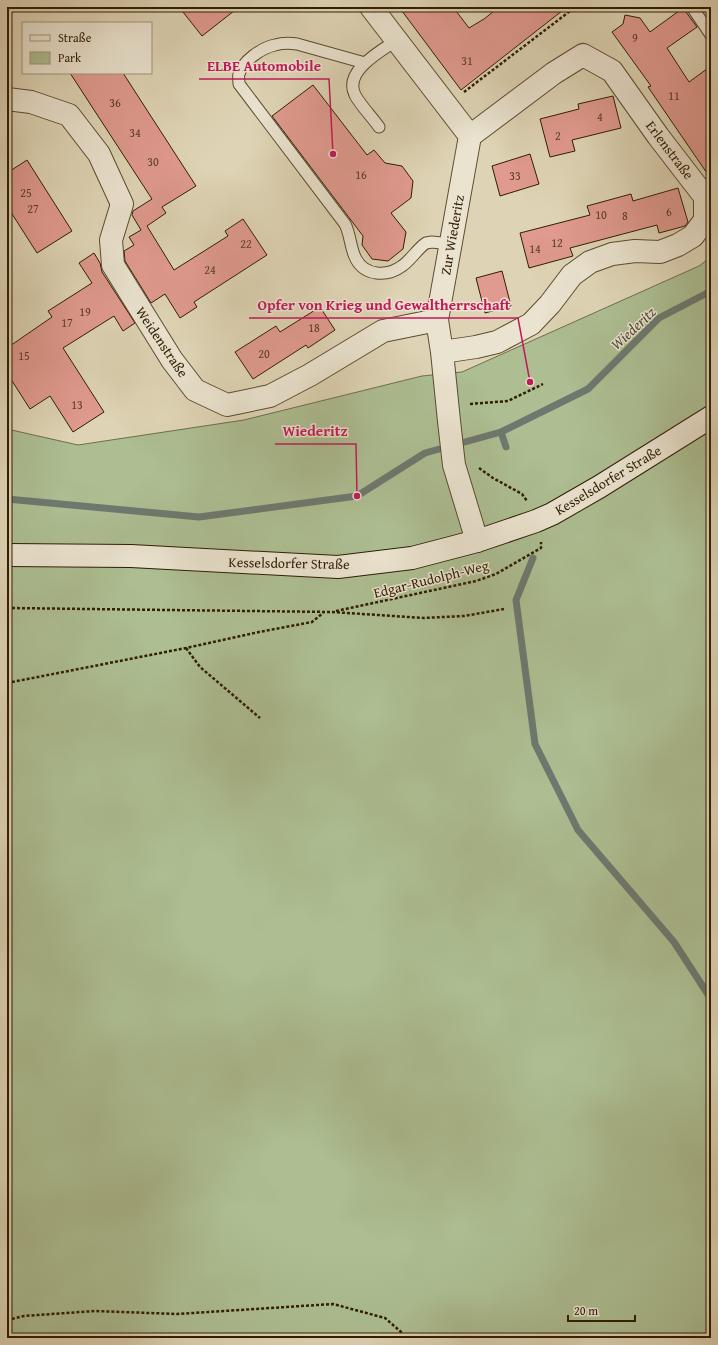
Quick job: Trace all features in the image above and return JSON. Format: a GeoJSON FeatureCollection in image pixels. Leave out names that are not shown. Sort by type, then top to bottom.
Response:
{"type":"FeatureCollection","features":[{"type":"Feature","properties":{"kind":"street"},"geometry":{"type":"LineString","coordinates":[[371,7],[470,136]]}},
{"type":"Feature","properties":{"kind":"street","name":"Erlenstraße"},"geometry":{"type":"LineString","coordinates":[[442,352],[497,342],[531,324],[550,304],[572,276],[590,262],[612,254],[635,251],[660,252],[678,245],[693,236],[705,220],[705,197],[658,136],[612,71],[583,55],[554,73],[470,136]]}},
{"type":"Feature","properties":{"kind":"street","name":"Weidenstraße"},"geometry":{"type":"LineString","coordinates":[[7,99],[30,102],[69,114],[99,154],[122,204],[111,240],[113,266],[172,360],[195,390],[227,405],[270,396],[310,375],[383,331],[437,320]]}},
{"type":"Feature","properties":{"kind":"street","name":"Zur Wiederitz"},"geometry":{"type":"LineString","coordinates":[[470,136],[437,320],[442,352],[454,465],[477,541]]}},
{"type":"Feature","properties":{"kind":"street","name":"Kesselsdorfer Straße"},"geometry":{"type":"LineString","coordinates":[[7,555],[131,556],[338,567],[412,558],[477,541],[552,514],[599,487],[708,419]]}},
{"type":"Feature","properties":{"kind":"lane"},"geometry":{"type":"LineString","coordinates":[[692,7],[711,35]]}},
{"type":"Feature","properties":{"kind":"lane"},"geometry":{"type":"LineString","coordinates":[[379,127],[355,94],[353,87],[354,79],[357,72],[365,63],[396,40]]}},
{"type":"Feature","properties":{"kind":"lane"},"geometry":{"type":"LineString","coordinates":[[365,63],[297,44],[286,43],[274,45],[253,56],[243,67],[238,76],[239,84],[345,224],[352,249],[362,268],[368,272],[391,272],[401,267],[426,243],[432,242],[450,244]]}},
{"type":"Feature","properties":{"kind":"path"},"geometry":{"type":"LineString","coordinates":[[447,106],[574,8],[573,7]]}},
{"type":"Feature","properties":{"kind":"path"},"geometry":{"type":"LineString","coordinates":[[469,404],[508,401],[543,384]]}},
{"type":"Feature","properties":{"kind":"path"},"geometry":{"type":"LineString","coordinates":[[477,466],[493,478],[522,494],[529,504]]}},
{"type":"Feature","properties":{"kind":"path","name":"Edgar-Rudolph-Weg"},"geometry":{"type":"LineString","coordinates":[[332,612],[447,588],[496,574],[541,548],[541,536]]}},
{"type":"Feature","properties":{"kind":"path"},"geometry":{"type":"LineString","coordinates":[[7,608],[332,612],[424,618],[464,616],[504,609]]}},
{"type":"Feature","properties":{"kind":"path"},"geometry":{"type":"LineString","coordinates":[[7,682],[312,622],[323,613]]}},
{"type":"Feature","properties":{"kind":"path"},"geometry":{"type":"LineString","coordinates":[[186,648],[200,667],[260,718]]}},
{"type":"Feature","properties":{"kind":"path"},"geometry":{"type":"LineString","coordinates":[[7,1320],[24,1316],[95,1311],[177,1314],[333,1304],[385,1318],[408,1338]]}},
{"type":"Feature","properties":{"kind":"green space"},"geometry":{"type":"Polygon","coordinates":[[[711,257],[711,1338],[7,1338],[7,429],[78,445],[244,420],[422,376],[462,372],[699,266],[711,257]]]}},
{"type":"Feature","properties":{"kind":"building"},"geometry":{"type":"Polygon","coordinates":[[[179,7],[239,7],[202,36],[179,7]]]}},
{"type":"Feature","properties":{"kind":"building"},"geometry":{"type":"Polygon","coordinates":[[[399,7],[453,7],[469,28],[484,19],[499,7],[567,7],[461,90],[399,7]]]}},
{"type":"Feature","properties":{"kind":"building"},"geometry":{"type":"Polygon","coordinates":[[[683,8],[697,27],[667,48],[689,82],[711,66],[711,179],[648,87],[651,86],[612,32],[623,24],[625,15],[640,18],[650,32],[683,8]]]}},
{"type":"Feature","properties":{"kind":"building"},"geometry":{"type":"Polygon","coordinates":[[[71,74],[124,74],[196,186],[162,207],[166,213],[147,226],[174,270],[228,236],[225,231],[243,219],[267,255],[194,302],[197,307],[180,318],[165,294],[151,303],[125,261],[124,251],[134,245],[129,237],[141,230],[132,215],[133,211],[152,199],[71,74]]]}},
{"type":"Feature","properties":{"kind":"building"},"geometry":{"type":"Polygon","coordinates":[[[313,85],[367,155],[374,150],[385,163],[402,166],[413,181],[411,198],[391,213],[406,232],[403,249],[388,261],[372,259],[362,245],[363,236],[272,116],[313,85]]]}},
{"type":"Feature","properties":{"kind":"building"},"geometry":{"type":"Polygon","coordinates":[[[613,96],[621,128],[572,140],[575,151],[550,157],[540,119],[579,109],[578,104],[613,96]]]}},
{"type":"Feature","properties":{"kind":"building"},"geometry":{"type":"Polygon","coordinates":[[[530,154],[539,184],[500,196],[492,166],[530,154]]]}},
{"type":"Feature","properties":{"kind":"building"},"geometry":{"type":"Polygon","coordinates":[[[27,160],[72,231],[37,253],[7,206],[7,173],[27,160]]]}},
{"type":"Feature","properties":{"kind":"building"},"geometry":{"type":"Polygon","coordinates":[[[678,188],[688,222],[685,226],[659,233],[657,225],[570,248],[573,256],[529,268],[520,233],[590,215],[587,206],[631,194],[633,201],[678,188]]]}},
{"type":"Feature","properties":{"kind":"building"},"geometry":{"type":"Polygon","coordinates":[[[94,253],[100,263],[102,272],[135,323],[123,331],[114,316],[63,348],[104,412],[73,432],[50,396],[30,409],[7,373],[7,348],[52,317],[48,311],[92,283],[79,263],[94,253]]]}},
{"type":"Feature","properties":{"kind":"building"},"geometry":{"type":"Polygon","coordinates":[[[502,271],[511,306],[485,313],[476,278],[502,271]]]}},
{"type":"Feature","properties":{"kind":"building"},"geometry":{"type":"Polygon","coordinates":[[[320,307],[335,330],[308,348],[306,345],[253,379],[235,352],[276,326],[280,332],[320,307]]]}},
{"type":"Feature","properties":{"kind":"waterway","name":"Wiederitz"},"geometry":{"type":"LineString","coordinates":[[7,499],[199,517],[357,496],[425,453],[501,432],[588,389],[659,318],[711,291]]}},
{"type":"Feature","properties":{"kind":"waterway"},"geometry":{"type":"LineString","coordinates":[[501,432],[506,447]]}},
{"type":"Feature","properties":{"kind":"waterway"},"geometry":{"type":"LineString","coordinates":[[533,558],[516,600],[535,744],[578,830],[674,942],[711,999]]}},
{"type":"Feature","properties":{"kind":"place","name":"ELBE Automobile"},"geometry":{"type":"Point","coordinates":[333,154]}},
{"type":"Feature","properties":{"kind":"place","name":"Opfer von Krieg und Gewaltherrschaft"},"geometry":{"type":"Point","coordinates":[530,382]}},
{"type":"Feature","properties":{"kind":"place","name":"Wiederitz"},"geometry":{"type":"Point","coordinates":[357,496]}}]}
